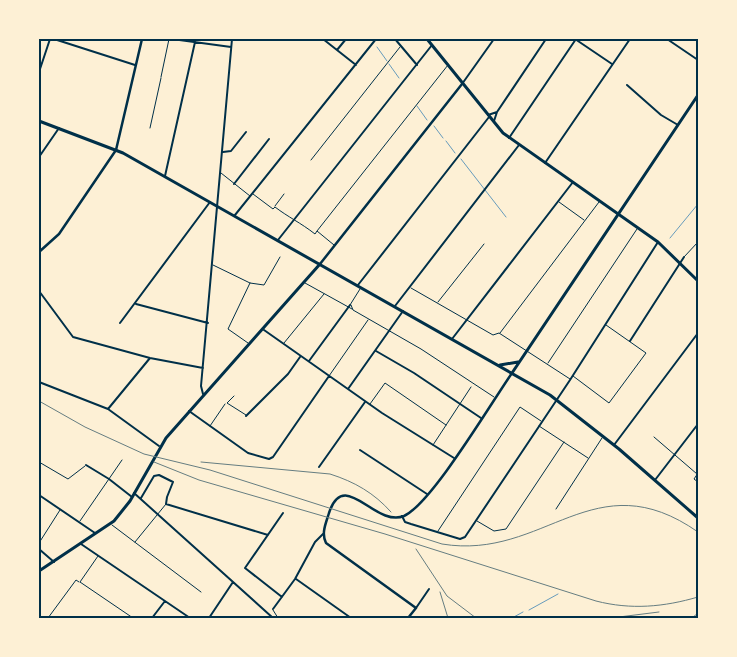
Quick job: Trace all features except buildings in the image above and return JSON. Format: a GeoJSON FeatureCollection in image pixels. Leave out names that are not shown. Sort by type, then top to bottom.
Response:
{"type":"FeatureCollection","features":[{"type":"Feature","properties":{"kind":"main road"},"geometry":{"type":"LineString","coordinates":[[427,39],[488,116],[509,138],[658,242],[698,281]]}},
{"type":"Feature","properties":{"kind":"main road"},"geometry":{"type":"LineString","coordinates":[[512,373],[698,95]]}},
{"type":"Feature","properties":{"kind":"main road"},"geometry":{"type":"LineString","coordinates":[[39,121],[116,150],[165,176],[557,399],[614,445],[698,518]]}},
{"type":"Feature","properties":{"kind":"main road"},"geometry":{"type":"LineString","coordinates":[[39,571],[111,524],[133,495],[159,446],[188,411],[264,330],[320,264]]}},
{"type":"Feature","properties":{"kind":"main road"},"geometry":{"type":"LineString","coordinates":[[495,363],[506,365],[518,362]]}},
{"type":"Feature","properties":{"kind":"main road"},"geometry":{"type":"LineString","coordinates":[[691,512],[698,512]]}},
{"type":"Feature","properties":{"kind":"street"},"geometry":{"type":"LineString","coordinates":[[39,72],[50,39]]}},
{"type":"Feature","properties":{"kind":"street"},"geometry":{"type":"LineString","coordinates":[[54,39],[136,65]]}},
{"type":"Feature","properties":{"kind":"street"},"geometry":{"type":"LineString","coordinates":[[39,252],[59,234],[116,150],[142,39]]}},
{"type":"Feature","properties":{"kind":"street"},"geometry":{"type":"LineString","coordinates":[[150,128],[171,39],[231,47]]}},
{"type":"Feature","properties":{"kind":"street"},"geometry":{"type":"LineString","coordinates":[[204,394],[201,386],[232,39]]}},
{"type":"Feature","properties":{"kind":"street"},"geometry":{"type":"LineString","coordinates":[[323,39],[356,65]]}},
{"type":"Feature","properties":{"kind":"street"},"geometry":{"type":"LineString","coordinates":[[337,50],[346,39]]}},
{"type":"Feature","properties":{"kind":"street"},"geometry":{"type":"LineString","coordinates":[[235,215],[254,194],[376,39]]}},
{"type":"Feature","properties":{"kind":"street"},"geometry":{"type":"LineString","coordinates":[[395,39],[417,65]]}},
{"type":"Feature","properties":{"kind":"street"},"geometry":{"type":"LineString","coordinates":[[320,264],[462,84],[494,39]]}},
{"type":"Feature","properties":{"kind":"street"},"geometry":{"type":"LineString","coordinates":[[494,123],[497,112],[546,39]]}},
{"type":"Feature","properties":{"kind":"street"},"geometry":{"type":"LineString","coordinates":[[509,138],[576,39],[612,64]]}},
{"type":"Feature","properties":{"kind":"street"},"geometry":{"type":"LineString","coordinates":[[545,163],[630,39]]}},
{"type":"Feature","properties":{"kind":"street"},"geometry":{"type":"LineString","coordinates":[[667,39],[698,60]]}},
{"type":"Feature","properties":{"kind":"street"},"geometry":{"type":"LineString","coordinates":[[165,176],[195,42]]}},
{"type":"Feature","properties":{"kind":"street"},"geometry":{"type":"LineString","coordinates":[[278,240],[432,45]]}},
{"type":"Feature","properties":{"kind":"street"},"geometry":{"type":"LineString","coordinates":[[311,160],[401,46]]}},
{"type":"Feature","properties":{"kind":"street"},"geometry":{"type":"LineString","coordinates":[[254,194],[273,209],[275,207],[315,234],[448,65]]}},
{"type":"Feature","properties":{"kind":"street"},"geometry":{"type":"LineString","coordinates":[[627,85],[661,115],[678,125]]}},
{"type":"Feature","properties":{"kind":"street"},"geometry":{"type":"LineString","coordinates":[[309,362],[348,307],[360,286],[488,116],[497,112]]}},
{"type":"Feature","properties":{"kind":"street"},"geometry":{"type":"LineString","coordinates":[[39,157],[59,128]]}},
{"type":"Feature","properties":{"kind":"street"},"geometry":{"type":"LineString","coordinates":[[222,152],[232,151],[246,132]]}},
{"type":"Feature","properties":{"kind":"street"},"geometry":{"type":"LineString","coordinates":[[234,184],[269,139]]}},
{"type":"Feature","properties":{"kind":"street"},"geometry":{"type":"LineString","coordinates":[[395,306],[519,145]]}},
{"type":"Feature","properties":{"kind":"street"},"geometry":{"type":"LineString","coordinates":[[221,173],[251,196]]}},
{"type":"Feature","properties":{"kind":"street"},"geometry":{"type":"LineString","coordinates":[[452,339],[573,182]]}},
{"type":"Feature","properties":{"kind":"street"},"geometry":{"type":"LineString","coordinates":[[275,207],[284,194]]}},
{"type":"Feature","properties":{"kind":"street"},"geometry":{"type":"LineString","coordinates":[[120,323],[136,304],[210,201]]}},
{"type":"Feature","properties":{"kind":"street"},"geometry":{"type":"LineString","coordinates":[[558,201],[585,221]]}},
{"type":"Feature","properties":{"kind":"street"},"geometry":{"type":"LineString","coordinates":[[409,287],[493,335],[499,333],[600,201]]}},
{"type":"Feature","properties":{"kind":"street"},"geometry":{"type":"LineString","coordinates":[[547,363],[638,228]]}},
{"type":"Feature","properties":{"kind":"street"},"geometry":{"type":"LineString","coordinates":[[317,231],[335,245]]}},
{"type":"Feature","properties":{"kind":"street"},"geometry":{"type":"LineString","coordinates":[[402,516],[406,523],[437,533],[462,538],[573,376],[658,242]]}},
{"type":"Feature","properties":{"kind":"street"},"geometry":{"type":"LineString","coordinates":[[630,341],[684,257],[698,242]]}},
{"type":"Feature","properties":{"kind":"street"},"geometry":{"type":"LineString","coordinates":[[437,303],[484,244]]}},
{"type":"Feature","properties":{"kind":"street"},"geometry":{"type":"LineString","coordinates":[[213,265],[250,283],[265,285],[280,257]]}},
{"type":"Feature","properties":{"kind":"street"},"geometry":{"type":"LineString","coordinates":[[305,282],[390,331],[463,376],[494,398]]}},
{"type":"Feature","properties":{"kind":"street"},"geometry":{"type":"LineString","coordinates":[[250,283],[228,329],[250,345]]}},
{"type":"Feature","properties":{"kind":"street"},"geometry":{"type":"LineString","coordinates":[[39,291],[73,337],[150,358],[203,368]]}},
{"type":"Feature","properties":{"kind":"street"},"geometry":{"type":"LineString","coordinates":[[284,344],[324,294]]}},
{"type":"Feature","properties":{"kind":"street"},"geometry":{"type":"LineString","coordinates":[[136,304],[208,323]]}},
{"type":"Feature","properties":{"kind":"street"},"geometry":{"type":"LineString","coordinates":[[350,304],[353,310]]}},
{"type":"Feature","properties":{"kind":"street"},"geometry":{"type":"LineString","coordinates":[[348,389],[403,311]]}},
{"type":"Feature","properties":{"kind":"street"},"geometry":{"type":"LineString","coordinates":[[188,411],[248,453],[270,459],[368,319]]}},
{"type":"Feature","properties":{"kind":"street"},"geometry":{"type":"LineString","coordinates":[[573,376],[609,403],[646,354],[605,324]]}},
{"type":"Feature","properties":{"kind":"street"},"geometry":{"type":"LineString","coordinates":[[264,330],[365,401],[454,458]]}},
{"type":"Feature","properties":{"kind":"street"},"geometry":{"type":"LineString","coordinates":[[499,333],[570,380]]}},
{"type":"Feature","properties":{"kind":"street"},"geometry":{"type":"LineString","coordinates":[[614,445],[698,333]]}},
{"type":"Feature","properties":{"kind":"street"},"geometry":{"type":"LineString","coordinates":[[376,351],[481,418]]}},
{"type":"Feature","properties":{"kind":"street"},"geometry":{"type":"LineString","coordinates":[[226,404],[246,416],[288,374],[301,356]]}},
{"type":"Feature","properties":{"kind":"street"},"geometry":{"type":"LineString","coordinates":[[108,409],[150,358]]}},
{"type":"Feature","properties":{"kind":"street"},"geometry":{"type":"LineString","coordinates":[[278,618],[273,609],[295,579],[315,542],[323,534],[334,501],[342,495],[350,496],[384,515],[402,516],[428,495],[512,373]]}},
{"type":"Feature","properties":{"kind":"street"},"geometry":{"type":"LineString","coordinates":[[39,382],[108,409],[159,446]]}},
{"type":"Feature","properties":{"kind":"street"},"geometry":{"type":"LineString","coordinates":[[370,404],[385,383],[446,425]]}},
{"type":"Feature","properties":{"kind":"street"},"geometry":{"type":"LineString","coordinates":[[433,446],[471,387]]}},
{"type":"Feature","properties":{"kind":"street"},"geometry":{"type":"LineString","coordinates":[[210,426],[234,396]]}},
{"type":"Feature","properties":{"kind":"street"},"geometry":{"type":"LineString","coordinates":[[319,467],[365,401]]}},
{"type":"Feature","properties":{"kind":"street"},"geometry":{"type":"LineString","coordinates":[[437,533],[520,407],[542,422]]}},
{"type":"Feature","properties":{"kind":"street"},"geometry":{"type":"LineString","coordinates":[[655,480],[698,424]]}},
{"type":"Feature","properties":{"kind":"street"},"geometry":{"type":"LineString","coordinates":[[539,426],[589,458]]}},
{"type":"Feature","properties":{"kind":"street"},"geometry":{"type":"LineString","coordinates":[[556,509],[603,436]]}},
{"type":"Feature","properties":{"kind":"street"},"geometry":{"type":"LineString","coordinates":[[654,437],[698,473],[694,479],[698,482]]}},
{"type":"Feature","properties":{"kind":"street"},"geometry":{"type":"LineString","coordinates":[[476,520],[494,531],[506,529],[564,442]]}},
{"type":"Feature","properties":{"kind":"street"},"geometry":{"type":"LineString","coordinates":[[360,450],[428,495]]}},
{"type":"Feature","properties":{"kind":"street"},"geometry":{"type":"LineString","coordinates":[[79,522],[122,460]]}},
{"type":"Feature","properties":{"kind":"street"},"geometry":{"type":"LineString","coordinates":[[39,462],[68,479],[86,465],[141,499],[273,618]]}},
{"type":"Feature","properties":{"kind":"street"},"geometry":{"type":"LineString","coordinates":[[135,542],[159,515],[166,504],[173,482],[159,475],[154,476],[141,499]]}},
{"type":"Feature","properties":{"kind":"street"},"geometry":{"type":"LineString","coordinates":[[39,495],[96,534]]}},
{"type":"Feature","properties":{"kind":"street"},"geometry":{"type":"LineString","coordinates":[[166,504],[268,535]]}},
{"type":"Feature","properties":{"kind":"street"},"geometry":{"type":"LineString","coordinates":[[39,543],[60,510]]}},
{"type":"Feature","properties":{"kind":"street"},"geometry":{"type":"LineString","coordinates":[[282,597],[244,568],[283,513]]}},
{"type":"Feature","properties":{"kind":"street"},"geometry":{"type":"LineString","coordinates":[[111,524],[202,592]]}},
{"type":"Feature","properties":{"kind":"street"},"geometry":{"type":"LineString","coordinates":[[323,534],[326,543],[333,550],[416,608]]}},
{"type":"Feature","properties":{"kind":"street"},"geometry":{"type":"LineString","coordinates":[[81,544],[190,618]]}},
{"type":"Feature","properties":{"kind":"street"},"geometry":{"type":"LineString","coordinates":[[39,549],[54,562]]}},
{"type":"Feature","properties":{"kind":"street"},"geometry":{"type":"LineString","coordinates":[[80,582],[98,555]]}},
{"type":"Feature","properties":{"kind":"street"},"geometry":{"type":"LineString","coordinates":[[295,579],[351,618]]}},
{"type":"Feature","properties":{"kind":"street"},"geometry":{"type":"LineString","coordinates":[[48,618],[76,580],[134,618]]}},
{"type":"Feature","properties":{"kind":"street"},"geometry":{"type":"LineString","coordinates":[[209,618],[234,582]]}},
{"type":"Feature","properties":{"kind":"street"},"geometry":{"type":"LineString","coordinates":[[408,618],[429,589]]}},
{"type":"Feature","properties":{"kind":"street"},"geometry":{"type":"LineString","coordinates":[[152,618],[164,601]]}},
{"type":"Feature","properties":{"kind":"waterway"},"geometry":{"type":"LineString","coordinates":[[377,47],[387,61]]}},
{"type":"Feature","properties":{"kind":"waterway"},"geometry":{"type":"LineString","coordinates":[[389,64],[399,78]]}},
{"type":"Feature","properties":{"kind":"waterway"},"geometry":{"type":"LineString","coordinates":[[417,106],[427,120]]}},
{"type":"Feature","properties":{"kind":"waterway"},"geometry":{"type":"LineString","coordinates":[[434,126],[443,138]]}},
{"type":"Feature","properties":{"kind":"waterway"},"geometry":{"type":"LineString","coordinates":[[446,141],[455,153]]}},
{"type":"Feature","properties":{"kind":"waterway"},"geometry":{"type":"LineString","coordinates":[[461,159],[506,217]]}},
{"type":"Feature","properties":{"kind":"waterway"},"geometry":{"type":"LineString","coordinates":[[670,238],[698,204]]}},
{"type":"Feature","properties":{"kind":"waterway"},"geometry":{"type":"LineString","coordinates":[[529,610],[558,594]]}},
{"type":"Feature","properties":{"kind":"waterway"},"geometry":{"type":"LineString","coordinates":[[512,618],[523,612]]}},
{"type":"Feature","properties":{"kind":"railway"},"geometry":{"type":"LineString","coordinates":[[39,401],[85,427],[144,454],[210,470],[442,544],[478,545],[511,539],[598,508],[629,505],[661,512],[698,532]]}},
{"type":"Feature","properties":{"kind":"railway"},"geometry":{"type":"LineString","coordinates":[[154,462],[199,480],[385,534],[596,601],[622,606],[647,606],[673,603],[698,597]]}},
{"type":"Feature","properties":{"kind":"railway"},"geometry":{"type":"LineString","coordinates":[[201,462],[330,474],[364,489],[391,512]]}},
{"type":"Feature","properties":{"kind":"railway"},"geometry":{"type":"LineString","coordinates":[[416,549],[447,596],[476,618]]}},
{"type":"Feature","properties":{"kind":"railway"},"geometry":{"type":"LineString","coordinates":[[440,592],[448,618]]}},
{"type":"Feature","properties":{"kind":"railway"},"geometry":{"type":"LineString","coordinates":[[611,618],[659,612]]}},
{"type":"Feature","properties":{"kind":"railway"},"geometry":{"type":"LineString","coordinates":[[692,618],[698,613]]}}]}
